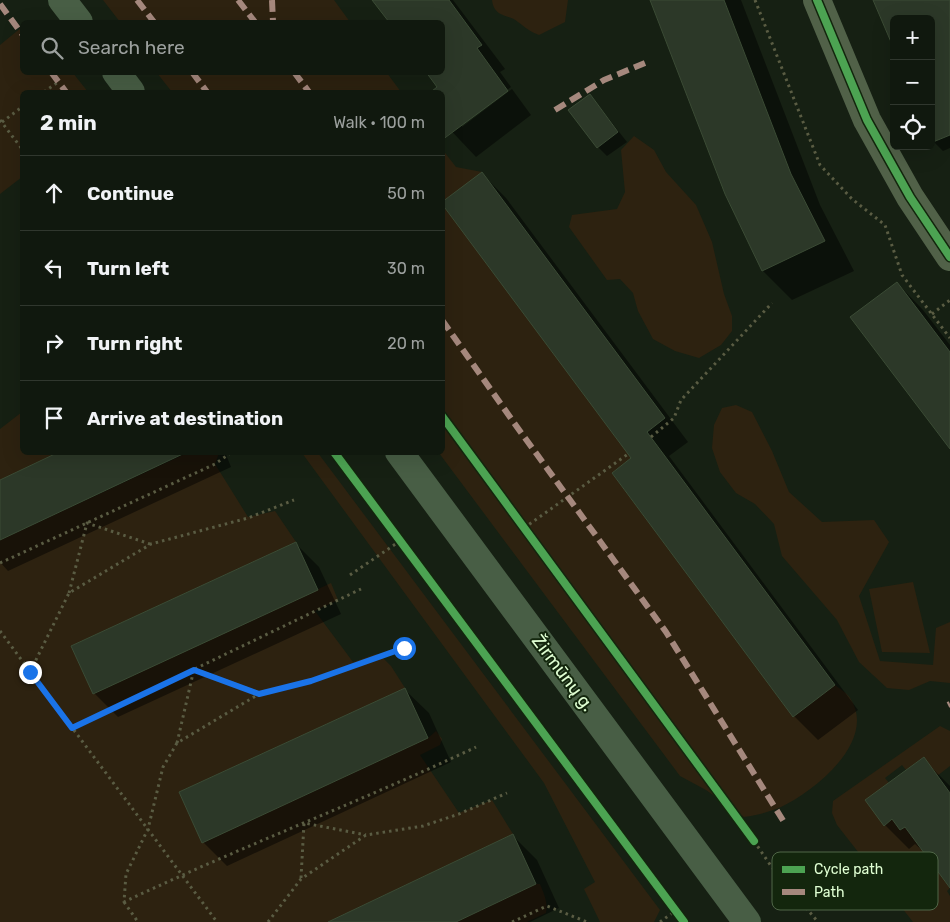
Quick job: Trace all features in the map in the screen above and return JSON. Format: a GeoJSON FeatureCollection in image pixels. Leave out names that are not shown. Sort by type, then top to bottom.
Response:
{"type":"FeatureCollection","features":[{"type":"Feature","properties":{"kind":"main road"},"geometry":{"type":"LineString","coordinates":[[62,0],[77,20]]}},
{"type":"Feature","properties":{"kind":"main road"},"geometry":{"type":"LineString","coordinates":[[118,75],[130,90]]}},
{"type":"Feature","properties":{"kind":"main road","name":"Žirmūnų g."},"geometry":{"type":"LineString","coordinates":[[401,455],[747,922]]}},
{"type":"Feature","properties":{"kind":"main road","name":"Žirmūnų g."},"geometry":{"type":"LineString","coordinates":[[727,893],[753,922]]}},
{"type":"Feature","properties":{"kind":"street"},"geometry":{"type":"LineString","coordinates":[[817,0],[867,120],[910,197],[950,257]]}},
{"type":"Feature","properties":{"kind":"path"},"geometry":{"type":"LineString","coordinates":[[755,0],[820,165],[852,199],[885,225],[902,275],[950,338]]}},
{"type":"Feature","properties":{"kind":"path"},"geometry":{"type":"LineString","coordinates":[[47,90],[58,82]]}},
{"type":"Feature","properties":{"kind":"path"},"geometry":{"type":"LineString","coordinates":[[20,108],[1,121],[20,146]]}},
{"type":"Feature","properties":{"kind":"path"},"geometry":{"type":"LineString","coordinates":[[932,314],[950,300]]}},
{"type":"Feature","properties":{"kind":"path"},"geometry":{"type":"LineString","coordinates":[[650,437],[674,418],[681,400],[772,303]]}},
{"type":"Feature","properties":{"kind":"path"},"geometry":{"type":"LineString","coordinates":[[524,528],[628,454]]}},
{"type":"Feature","properties":{"kind":"path"},"geometry":{"type":"LineString","coordinates":[[0,563],[215,464],[228,455]]}},
{"type":"Feature","properties":{"kind":"path"},"geometry":{"type":"LineString","coordinates":[[69,593],[151,544],[248,518],[294,500]]}},
{"type":"Feature","properties":{"kind":"path"},"geometry":{"type":"LineString","coordinates":[[87,523],[151,544]]}},
{"type":"Feature","properties":{"kind":"path"},"geometry":{"type":"LineString","coordinates":[[30,672],[69,593],[87,523]]}},
{"type":"Feature","properties":{"kind":"path"},"geometry":{"type":"LineString","coordinates":[[350,575],[400,541]]}},
{"type":"Feature","properties":{"kind":"path"},"geometry":{"type":"LineString","coordinates":[[72,728],[361,589]]}},
{"type":"Feature","properties":{"kind":"path"},"geometry":{"type":"LineString","coordinates":[[0,631],[217,922]]}},
{"type":"Feature","properties":{"kind":"path"},"geometry":{"type":"LineString","coordinates":[[177,743],[259,694],[311,681],[404,648]]}},
{"type":"Feature","properties":{"kind":"path"},"geometry":{"type":"LineString","coordinates":[[194,670],[259,694]]}},
{"type":"Feature","properties":{"kind":"path"},"geometry":{"type":"LineString","coordinates":[[138,922],[124,902],[126,874],[148,829],[163,767],[177,743],[194,670]]}},
{"type":"Feature","properties":{"kind":"path"},"geometry":{"type":"LineString","coordinates":[[124,902],[476,747]]}},
{"type":"Feature","properties":{"kind":"path"},"geometry":{"type":"LineString","coordinates":[[304,823],[366,836],[423,826],[459,814],[507,793]]}},
{"type":"Feature","properties":{"kind":"path"},"geometry":{"type":"LineString","coordinates":[[301,879],[304,823]]}},
{"type":"Feature","properties":{"kind":"path"},"geometry":{"type":"LineString","coordinates":[[268,922],[301,879],[366,836]]}},
{"type":"Feature","properties":{"kind":"path"},"geometry":{"type":"LineString","coordinates":[[754,841],[772,864]]}},
{"type":"Feature","properties":{"kind":"path"},"geometry":{"type":"LineString","coordinates":[[512,922],[547,906],[588,922]]}},
{"type":"Feature","properties":{"kind":"path"},"geometry":{"type":"LineString","coordinates":[[807,910],[818,922]]}},
{"type":"Feature","properties":{"kind":"path"},"geometry":{"type":"LineString","coordinates":[[660,922],[675,911]]}},
{"type":"Feature","properties":{"kind":"shaded area"},"geometry":{"type":"Polygon","coordinates":[[[103,0],[334,0],[349,20],[118,20],[103,0]]]}},
{"type":"Feature","properties":{"kind":"shaded area"},"geometry":{"type":"Polygon","coordinates":[[[492,0],[568,0],[565,22],[539,35],[514,19],[499,13],[493,6],[492,0]]]}},
{"type":"Feature","properties":{"kind":"shaded area"},"geometry":{"type":"Polygon","coordinates":[[[20,29],[20,75],[75,75],[86,90],[20,90],[20,179],[0,194],[0,45],[20,29]]]}},
{"type":"Feature","properties":{"kind":"shaded area"},"geometry":{"type":"Polygon","coordinates":[[[159,75],[388,75],[400,90],[170,90],[159,75]]]}},
{"type":"Feature","properties":{"kind":"shaded area"},"geometry":{"type":"Polygon","coordinates":[[[634,136],[654,150],[666,172],[696,205],[712,242],[724,294],[732,316],[732,331],[721,345],[699,358],[675,351],[653,339],[638,311],[633,293],[620,279],[607,280],[569,227],[572,215],[617,209],[625,192],[621,150],[634,136]]]}},
{"type":"Feature","properties":{"kind":"shaded area"},"geometry":{"type":"Polygon","coordinates":[[[445,153],[456,167],[482,172],[445,200],[445,153]]]}},
{"type":"Feature","properties":{"kind":"shaded area"},"geometry":{"type":"Polygon","coordinates":[[[445,207],[631,458],[612,473],[793,717],[835,685],[850,698],[856,714],[856,730],[849,747],[839,762],[825,777],[781,807],[744,817],[706,790],[680,776],[440,455],[445,455],[445,207]]]}},
{"type":"Feature","properties":{"kind":"shaded area"},"geometry":{"type":"Polygon","coordinates":[[[736,405],[752,412],[772,451],[789,492],[822,522],[874,520],[889,542],[859,596],[880,661],[933,665],[936,628],[950,622],[950,683],[930,681],[909,690],[887,688],[859,662],[837,620],[782,556],[774,524],[755,504],[736,493],[720,472],[712,448],[714,425],[722,408],[736,405]]]}},
{"type":"Feature","properties":{"kind":"shaded area"},"geometry":{"type":"Polygon","coordinates":[[[20,414],[20,455],[55,455],[0,480],[0,429],[20,414]]]}},
{"type":"Feature","properties":{"kind":"shaded area"},"geometry":{"type":"Polygon","coordinates":[[[183,455],[218,455],[215,464],[248,517],[275,511],[296,542],[71,646],[93,694],[331,583],[338,600],[315,611],[353,662],[376,654],[382,657],[391,666],[405,688],[179,792],[202,842],[428,738],[436,731],[442,739],[440,745],[420,755],[459,813],[492,800],[513,834],[328,922],[0,922],[0,540],[183,455]]]}},
{"type":"Feature","properties":{"kind":"shaded area"},"geometry":{"type":"Polygon","coordinates":[[[303,455],[319,455],[660,910],[654,922],[600,922],[584,889],[595,882],[544,783],[303,455]]]}},
{"type":"Feature","properties":{"kind":"shaded area"},"geometry":{"type":"Polygon","coordinates":[[[913,582],[930,653],[882,652],[869,589],[913,582]]]}},
{"type":"Feature","properties":{"kind":"shaded area"},"geometry":{"type":"Polygon","coordinates":[[[940,726],[950,731],[950,766],[937,776],[924,757],[906,770],[902,765],[885,778],[889,783],[884,825],[892,819],[900,830],[905,827],[923,852],[858,852],[837,825],[832,813],[833,801],[940,726]]]}},
{"type":"Feature","properties":{"kind":"shaded area"},"geometry":{"type":"Polygon","coordinates":[[[938,872],[950,888],[947,891],[950,896],[950,922],[913,922],[904,910],[938,910],[938,872]]]}},
{"type":"Feature","properties":{"kind":"shaded area"},"geometry":{"type":"Polygon","coordinates":[[[536,884],[540,884],[544,895],[546,913],[527,922],[456,922],[536,884]]]}},
{"type":"Feature","properties":{"kind":"building"},"geometry":{"type":"Polygon","coordinates":[[[372,0],[449,0],[482,45],[477,48],[508,91],[445,138],[445,90],[433,90],[437,87],[428,75],[445,75],[445,20],[387,20],[372,0]]]}},
{"type":"Feature","properties":{"kind":"building"},"geometry":{"type":"Polygon","coordinates":[[[650,0],[724,0],[791,174],[825,241],[762,271],[725,194],[650,0]]]}},
{"type":"Feature","properties":{"kind":"building"},"geometry":{"type":"Polygon","coordinates":[[[873,0],[950,0],[950,135],[935,141],[935,15],[890,15],[890,40],[873,0]]]}},
{"type":"Feature","properties":{"kind":"building"},"geometry":{"type":"Polygon","coordinates":[[[590,94],[618,132],[597,148],[568,110],[590,94]]]}},
{"type":"Feature","properties":{"kind":"building"},"geometry":{"type":"Polygon","coordinates":[[[482,172],[665,418],[647,432],[835,685],[793,717],[612,473],[631,458],[445,208],[445,200],[482,172]]]}},
{"type":"Feature","properties":{"kind":"building"},"geometry":{"type":"Polygon","coordinates":[[[897,282],[950,352],[950,449],[850,317],[897,282]]]}},
{"type":"Feature","properties":{"kind":"building"},"geometry":{"type":"Polygon","coordinates":[[[53,455],[181,455],[0,540],[0,480],[53,455]]]}},
{"type":"Feature","properties":{"kind":"building"},"geometry":{"type":"Polygon","coordinates":[[[296,542],[318,590],[93,694],[71,646],[296,542]]]}},
{"type":"Feature","properties":{"kind":"building"},"geometry":{"type":"Polygon","coordinates":[[[405,688],[428,738],[202,843],[179,792],[405,688]]]}},
{"type":"Feature","properties":{"kind":"building"},"geometry":{"type":"Polygon","coordinates":[[[924,757],[950,793],[950,888],[938,872],[938,852],[923,852],[905,827],[900,830],[892,819],[884,826],[865,800],[924,757]]]}},
{"type":"Feature","properties":{"kind":"building"},"geometry":{"type":"Polygon","coordinates":[[[513,834],[536,884],[456,922],[328,922],[513,834]]]}},
{"type":"Feature","properties":{"kind":"marked path"},"geometry":{"type":"LineString","coordinates":[[137,0],[152,20]]}},
{"type":"Feature","properties":{"kind":"marked path"},"geometry":{"type":"LineString","coordinates":[[238,0],[253,20]]}},
{"type":"Feature","properties":{"kind":"marked path"},"geometry":{"type":"LineString","coordinates":[[272,0],[273,20]]}},
{"type":"Feature","properties":{"kind":"marked path"},"geometry":{"type":"LineString","coordinates":[[0,4],[20,31]]}},
{"type":"Feature","properties":{"kind":"marked path"},"geometry":{"type":"LineString","coordinates":[[555,110],[604,80],[645,63]]}},
{"type":"Feature","properties":{"kind":"marked path"},"geometry":{"type":"LineString","coordinates":[[53,75],[64,90]]}},
{"type":"Feature","properties":{"kind":"marked path"},"geometry":{"type":"LineString","coordinates":[[194,75],[206,90]]}},
{"type":"Feature","properties":{"kind":"marked path"},"geometry":{"type":"LineString","coordinates":[[296,75],[308,90]]}},
{"type":"Feature","properties":{"kind":"marked path"},"geometry":{"type":"LineString","coordinates":[[445,324],[666,632],[784,822]]}},
{"type":"Feature","properties":{"kind":"cycle path"},"geometry":{"type":"LineString","coordinates":[[817,0],[867,120],[910,197],[950,257]]}},
{"type":"Feature","properties":{"kind":"cycle path"},"geometry":{"type":"LineString","coordinates":[[445,420],[754,841]]}},
{"type":"Feature","properties":{"kind":"cycle path"},"geometry":{"type":"LineString","coordinates":[[336,455],[684,922]]}},
{"type":"Feature","properties":{"kind":"route"},"geometry":{"type":"LineString","coordinates":[[30,672],[72,728],[194,670],[259,694],[311,681],[404,648]]}}]}
